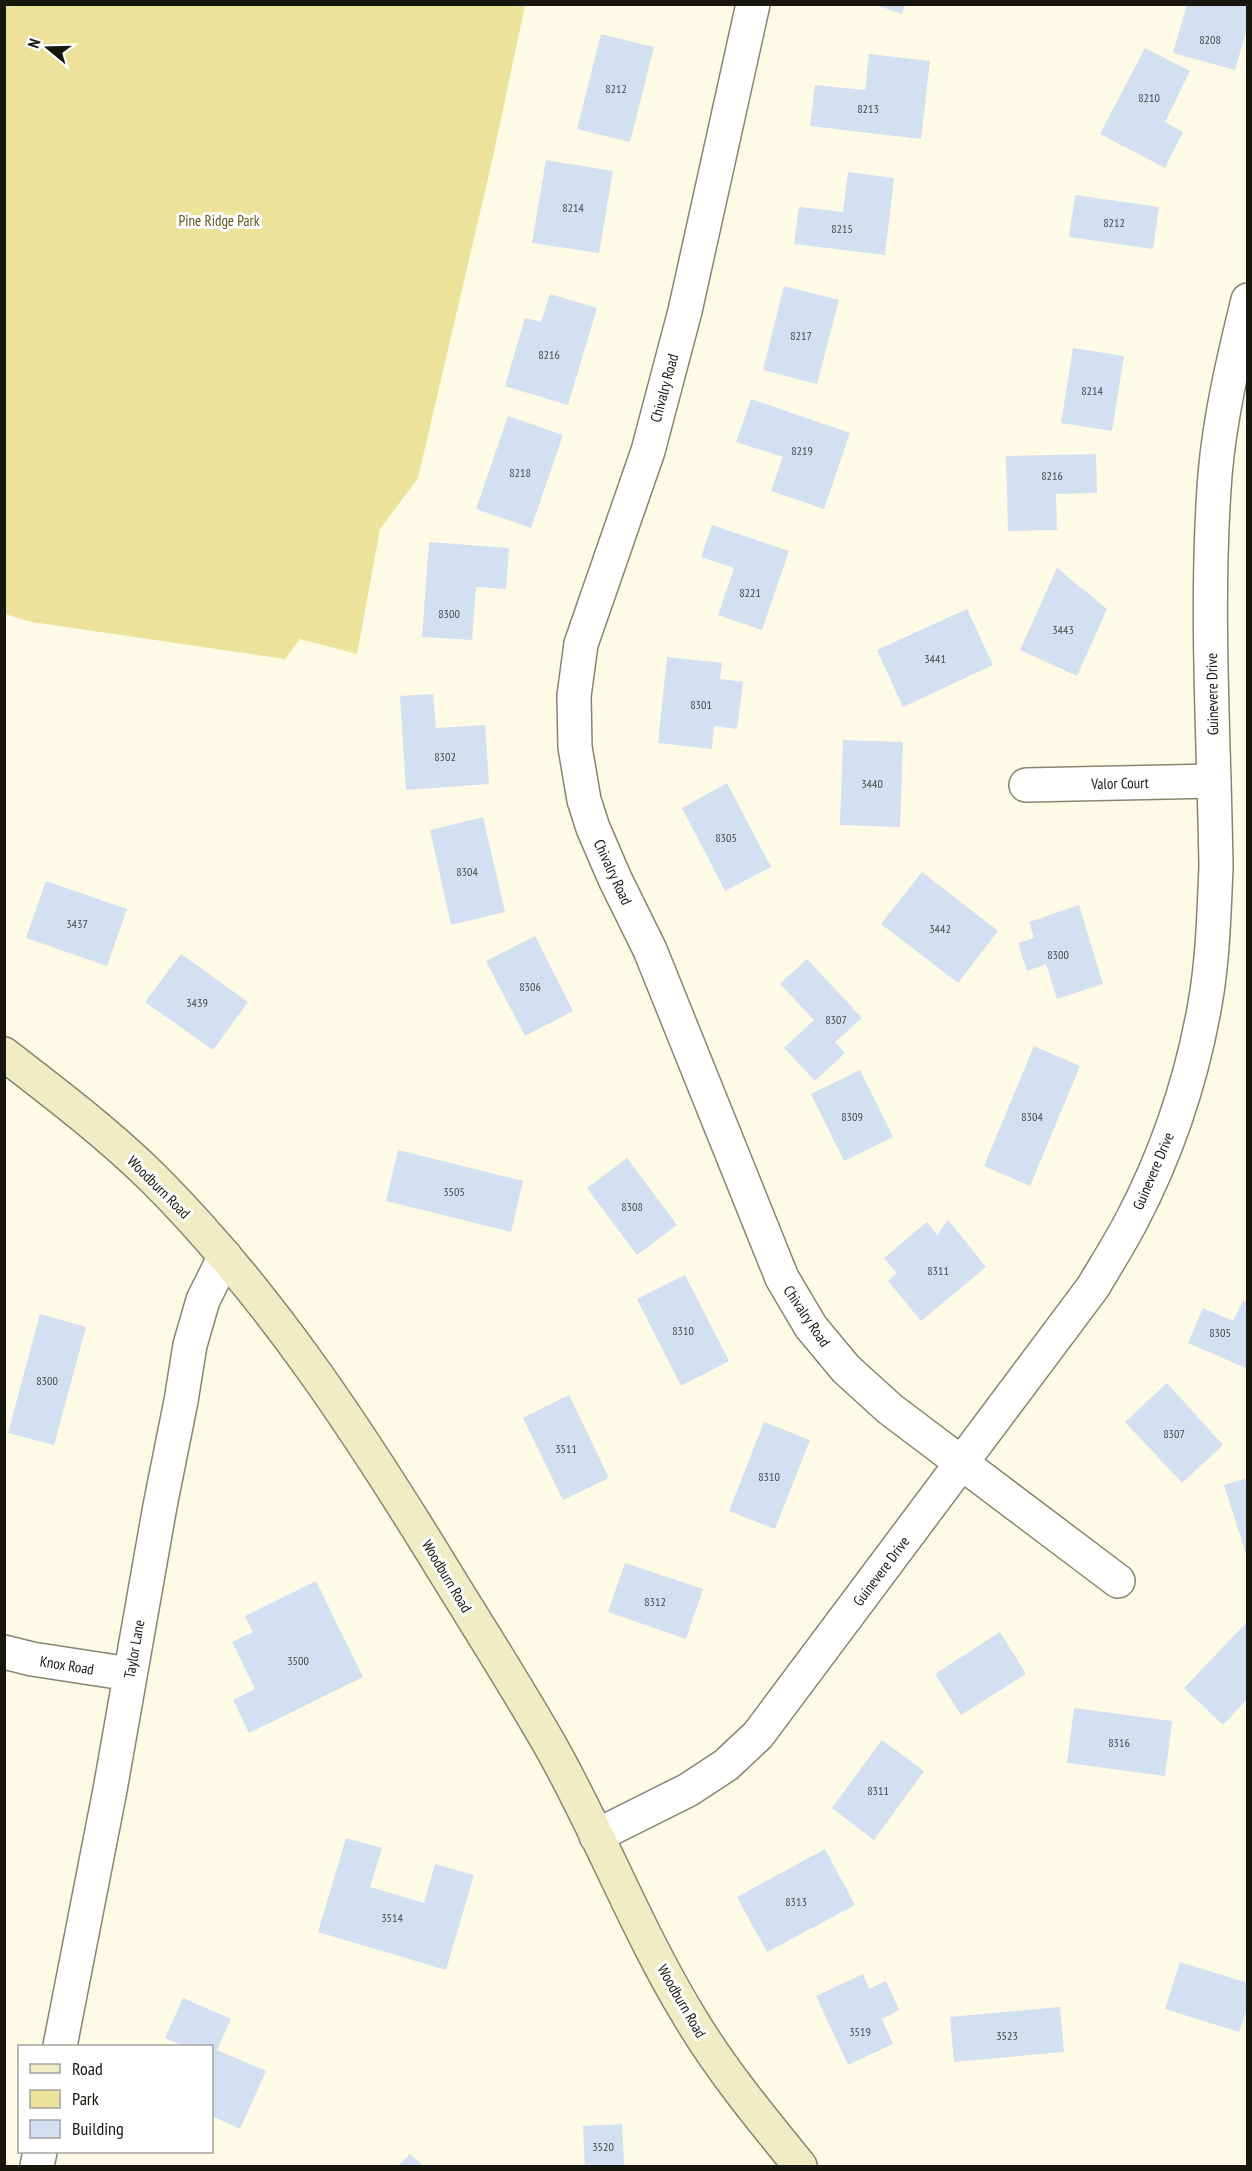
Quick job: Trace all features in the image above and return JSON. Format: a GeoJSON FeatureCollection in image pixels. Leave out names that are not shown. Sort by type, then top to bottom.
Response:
{"type":"FeatureCollection","features":[{"type":"Feature","properties":{"kind":"street","name":"Chivalry Road"},"geometry":{"type":"LineString","coordinates":[[753,4],[685,310],[648,451],[581,644],[574,696],[575,747],[584,800],[593,828],[615,879],[650,950],[782,1278],[811,1327],[846,1369],[890,1409],[1118,1581]]}},
{"type":"Feature","properties":{"kind":"street","name":"Guinevere Drive"},"geometry":{"type":"LineString","coordinates":[[596,1836],[688,1790],[726,1765],[758,1735],[1093,1287],[1132,1220],[1163,1152],[1187,1083],[1205,1003],[1215,886],[1210,572],[1215,472],[1230,373],[1248,300]]}},
{"type":"Feature","properties":{"kind":"street","name":"Valor Court"},"geometry":{"type":"LineString","coordinates":[[1026,785],[1215,781]]}},
{"type":"Feature","properties":{"kind":"street","name":"Woodburn Road"},"geometry":{"type":"LineString","coordinates":[[4,1054],[85,1115],[154,1179],[225,1256],[299,1350],[398,1497],[550,1745],[665,1976],[690,2019],[739,2091],[800,2166]]}},
{"type":"Feature","properties":{"kind":"street","name":"Taylor Lane"},"geometry":{"type":"LineString","coordinates":[[60,2045],[110,1790],[160,1506],[182,1401],[190,1345],[203,1300],[225,1256]]}},
{"type":"Feature","properties":{"kind":"street","name":"Knox Road"},"geometry":{"type":"LineString","coordinates":[[4,1652],[32,1659],[130,1674]]}},
{"type":"Feature","properties":{"kind":"green space","name":"Pine Ridge Park"},"geometry":{"type":"Polygon","coordinates":[[[4,5],[525,5],[492,161],[418,478],[380,529],[357,654],[300,639],[285,659],[32,622],[5,614],[4,5]]]}},
{"type":"Feature","properties":{"kind":"building"},"geometry":{"type":"Polygon","coordinates":[[[873,4],[905,4],[902,14],[873,4]]]}},
{"type":"Feature","properties":{"kind":"building"},"geometry":{"type":"Polygon","coordinates":[[[1187,4],[1248,4],[1248,25],[1235,70],[1173,53],[1187,4]]]}},
{"type":"Feature","properties":{"kind":"building"},"geometry":{"type":"Polygon","coordinates":[[[601,34],[654,47],[630,142],[577,129],[601,34]]]}},
{"type":"Feature","properties":{"kind":"building"},"geometry":{"type":"Polygon","coordinates":[[[1145,48],[1190,71],[1165,122],[1183,132],[1165,168],[1100,134],[1145,48]]]}},
{"type":"Feature","properties":{"kind":"building"},"geometry":{"type":"Polygon","coordinates":[[[869,54],[930,61],[921,139],[810,126],[815,85],[865,90],[869,54]]]}},
{"type":"Feature","properties":{"kind":"building"},"geometry":{"type":"Polygon","coordinates":[[[546,160],[613,171],[599,253],[532,243],[546,160]]]}},
{"type":"Feature","properties":{"kind":"building"},"geometry":{"type":"Polygon","coordinates":[[[848,172],[894,178],[885,255],[794,244],[799,207],[843,212],[848,172]]]}},
{"type":"Feature","properties":{"kind":"building"},"geometry":{"type":"Polygon","coordinates":[[[1075,195],[1159,207],[1153,249],[1069,237],[1075,195]]]}},
{"type":"Feature","properties":{"kind":"building"},"geometry":{"type":"Polygon","coordinates":[[[784,286],[839,300],[817,384],[763,370],[784,286]]]}},
{"type":"Feature","properties":{"kind":"building"},"geometry":{"type":"Polygon","coordinates":[[[550,294],[597,308],[568,405],[505,386],[525,318],[541,322],[550,294]]]}},
{"type":"Feature","properties":{"kind":"building"},"geometry":{"type":"Polygon","coordinates":[[[1073,348],[1124,356],[1112,431],[1061,423],[1073,348]]]}},
{"type":"Feature","properties":{"kind":"building"},"geometry":{"type":"Polygon","coordinates":[[[751,399],[850,433],[824,509],[771,491],[783,457],[736,442],[751,399]]]}},
{"type":"Feature","properties":{"kind":"building"},"geometry":{"type":"Polygon","coordinates":[[[508,416],[563,435],[531,528],[476,509],[508,416]]]}},
{"type":"Feature","properties":{"kind":"building"},"geometry":{"type":"Polygon","coordinates":[[[1096,454],[1097,493],[1056,494],[1057,530],[1008,531],[1006,456],[1096,454]]]}},
{"type":"Feature","properties":{"kind":"building"},"geometry":{"type":"Polygon","coordinates":[[[712,525],[789,551],[762,630],[718,615],[734,568],[701,557],[712,525]]]}},
{"type":"Feature","properties":{"kind":"building"},"geometry":{"type":"Polygon","coordinates":[[[429,542],[509,548],[506,589],[476,587],[472,640],[422,637],[429,542]]]}},
{"type":"Feature","properties":{"kind":"building"},"geometry":{"type":"Polygon","coordinates":[[[1057,568],[1107,609],[1077,676],[1020,650],[1057,568]]]}},
{"type":"Feature","properties":{"kind":"building"},"geometry":{"type":"Polygon","coordinates":[[[967,609],[993,665],[903,707],[877,650],[967,609]]]}},
{"type":"Feature","properties":{"kind":"building"},"geometry":{"type":"Polygon","coordinates":[[[667,657],[722,663],[720,679],[743,682],[737,729],[714,726],[712,749],[658,743],[667,657]]]}},
{"type":"Feature","properties":{"kind":"building"},"geometry":{"type":"Polygon","coordinates":[[[433,694],[436,728],[485,725],[489,784],[406,790],[400,696],[433,694]]]}},
{"type":"Feature","properties":{"kind":"building"},"geometry":{"type":"Polygon","coordinates":[[[843,740],[903,742],[900,827],[840,825],[843,740]]]}},
{"type":"Feature","properties":{"kind":"building"},"geometry":{"type":"Polygon","coordinates":[[[727,783],[771,867],[725,891],[682,808],[727,783]]]}},
{"type":"Feature","properties":{"kind":"building"},"geometry":{"type":"Polygon","coordinates":[[[483,817],[505,912],[451,925],[430,830],[483,817]]]}},
{"type":"Feature","properties":{"kind":"building"},"geometry":{"type":"Polygon","coordinates":[[[922,872],[998,931],[958,983],[881,924],[922,872]]]}},
{"type":"Feature","properties":{"kind":"building"},"geometry":{"type":"Polygon","coordinates":[[[46,881],[127,909],[107,966],[26,938],[46,881]]]}},
{"type":"Feature","properties":{"kind":"building"},"geometry":{"type":"Polygon","coordinates":[[[1079,905],[1103,984],[1057,999],[1046,964],[1027,971],[1018,943],[1034,938],[1029,922],[1079,905]]]}},
{"type":"Feature","properties":{"kind":"building"},"geometry":{"type":"Polygon","coordinates":[[[535,936],[573,1011],[525,1036],[486,961],[535,936]]]}},
{"type":"Feature","properties":{"kind":"building"},"geometry":{"type":"Polygon","coordinates":[[[181,954],[248,1002],[213,1050],[145,1002],[181,954]]]}},
{"type":"Feature","properties":{"kind":"building"},"geometry":{"type":"Polygon","coordinates":[[[807,959],[862,1018],[835,1042],[845,1053],[815,1081],[784,1048],[814,1020],[780,984],[807,959]]]}},
{"type":"Feature","properties":{"kind":"building"},"geometry":{"type":"Polygon","coordinates":[[[1034,1046],[1080,1066],[1030,1186],[984,1166],[1034,1046]]]}},
{"type":"Feature","properties":{"kind":"building"},"geometry":{"type":"Polygon","coordinates":[[[860,1070],[893,1137],[844,1161],[811,1094],[860,1070]]]}},
{"type":"Feature","properties":{"kind":"building"},"geometry":{"type":"Polygon","coordinates":[[[398,1150],[523,1181],[511,1232],[386,1201],[398,1150]]]}},
{"type":"Feature","properties":{"kind":"building"},"geometry":{"type":"Polygon","coordinates":[[[627,1158],[677,1225],[637,1255],[587,1188],[627,1158]]]}},
{"type":"Feature","properties":{"kind":"building"},"geometry":{"type":"Polygon","coordinates":[[[948,1220],[986,1267],[921,1321],[888,1281],[897,1273],[884,1258],[927,1222],[937,1235],[948,1220]]]}},
{"type":"Feature","properties":{"kind":"building"},"geometry":{"type":"Polygon","coordinates":[[[685,1275],[729,1361],[681,1386],[637,1299],[685,1275]]]}},
{"type":"Feature","properties":{"kind":"building"},"geometry":{"type":"Polygon","coordinates":[[[1243,1301],[1248,1301],[1248,1369],[1188,1343],[1203,1308],[1233,1321],[1243,1301]]]}},
{"type":"Feature","properties":{"kind":"building"},"geometry":{"type":"Polygon","coordinates":[[[40,1314],[86,1327],[54,1445],[8,1433],[40,1314]]]}},
{"type":"Feature","properties":{"kind":"building"},"geometry":{"type":"Polygon","coordinates":[[[1167,1383],[1223,1445],[1182,1483],[1125,1422],[1167,1383]]]}},
{"type":"Feature","properties":{"kind":"building"},"geometry":{"type":"Polygon","coordinates":[[[569,1395],[609,1478],[563,1500],[523,1418],[569,1395]]]}},
{"type":"Feature","properties":{"kind":"building"},"geometry":{"type":"Polygon","coordinates":[[[764,1422],[810,1440],[775,1529],[729,1511],[764,1422]]]}},
{"type":"Feature","properties":{"kind":"building"},"geometry":{"type":"Polygon","coordinates":[[[1248,1478],[1248,1556],[1247,1557],[1224,1485],[1248,1478]]]}},
{"type":"Feature","properties":{"kind":"building"},"geometry":{"type":"Polygon","coordinates":[[[625,1563],[703,1589],[686,1639],[608,1612],[625,1563]]]}},
{"type":"Feature","properties":{"kind":"building"},"geometry":{"type":"Polygon","coordinates":[[[316,1581],[363,1677],[249,1733],[233,1700],[255,1689],[232,1642],[253,1632],[245,1616],[316,1581]]]}},
{"type":"Feature","properties":{"kind":"building"},"geometry":{"type":"Polygon","coordinates":[[[1246,1623],[1248,1698],[1223,1725],[1184,1688],[1246,1623]]]}},
{"type":"Feature","properties":{"kind":"building"},"geometry":{"type":"Polygon","coordinates":[[[1000,1632],[1026,1674],[961,1715],[935,1674],[1000,1632]]]}},
{"type":"Feature","properties":{"kind":"building"},"geometry":{"type":"Polygon","coordinates":[[[1074,1708],[1172,1721],[1165,1776],[1067,1763],[1074,1708]]]}},
{"type":"Feature","properties":{"kind":"building"},"geometry":{"type":"Polygon","coordinates":[[[882,1740],[924,1771],[874,1840],[832,1808],[882,1740]]]}},
{"type":"Feature","properties":{"kind":"building"},"geometry":{"type":"Polygon","coordinates":[[[346,1838],[382,1848],[370,1887],[424,1903],[435,1864],[474,1875],[446,1970],[318,1932],[346,1838]]]}},
{"type":"Feature","properties":{"kind":"building"},"geometry":{"type":"Polygon","coordinates":[[[825,1849],[855,1905],[767,1952],[737,1897],[825,1849]]]}},
{"type":"Feature","properties":{"kind":"building"},"geometry":{"type":"Polygon","coordinates":[[[1180,1962],[1248,1983],[1248,2007],[1239,2032],[1165,2009],[1180,1962]]]}},
{"type":"Feature","properties":{"kind":"building"},"geometry":{"type":"Polygon","coordinates":[[[863,1974],[869,1989],[886,1981],[899,2010],[882,2019],[893,2044],[848,2065],[816,1996],[863,1974]]]}},
{"type":"Feature","properties":{"kind":"building"},"geometry":{"type":"Polygon","coordinates":[[[183,1998],[231,2019],[217,2050],[266,2071],[240,2129],[213,2116],[213,2045],[182,2045],[165,2038],[183,1998]]]}},
{"type":"Feature","properties":{"kind":"building"},"geometry":{"type":"Polygon","coordinates":[[[1060,2007],[1064,2052],[954,2062],[950,2017],[1060,2007]]]}},
{"type":"Feature","properties":{"kind":"building"},"geometry":{"type":"Polygon","coordinates":[[[622,2124],[624,2166],[585,2166],[583,2126],[622,2124]]]}},
{"type":"Feature","properties":{"kind":"building"},"geometry":{"type":"Polygon","coordinates":[[[410,2154],[424,2166],[398,2166],[410,2154]]]}}]}
